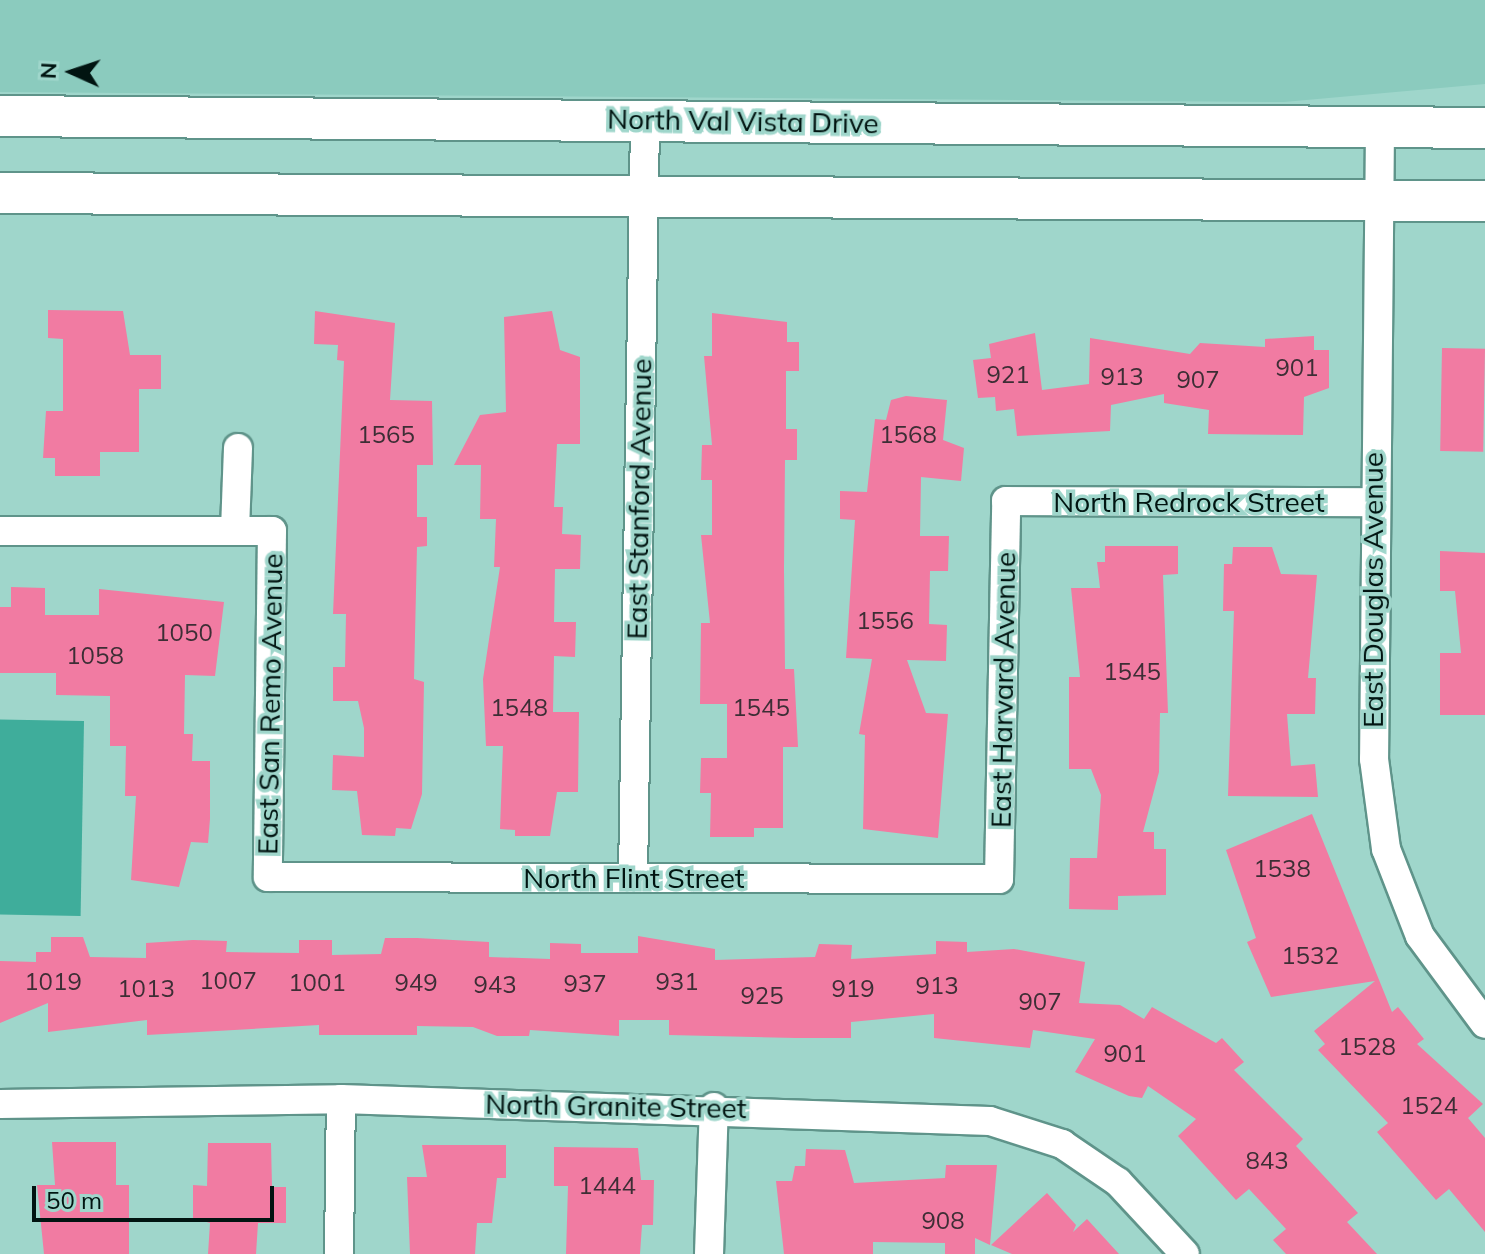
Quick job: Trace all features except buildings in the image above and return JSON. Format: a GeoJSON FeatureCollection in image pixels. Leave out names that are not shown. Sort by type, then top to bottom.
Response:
{"type":"FeatureCollection","features":[{"type":"Feature","properties":{"kind":"main road","name":"North Val Vista Drive"},"geometry":{"type":"LineString","coordinates":[[0,116],[1485,128]]}},
{"type":"Feature","properties":{"kind":"main road"},"geometry":{"type":"LineString","coordinates":[[0,193],[1485,201]]}},
{"type":"Feature","properties":{"kind":"street","name":"East Stanford Avenue"},"geometry":{"type":"LineString","coordinates":[[633,878],[645,120]]}},
{"type":"Feature","properties":{"kind":"street","name":"East Douglas Avenue"},"geometry":{"type":"LineString","coordinates":[[1380,128],[1372,502],[1374,759],[1386,849],[1420,936],[1485,1024]]}},
{"type":"Feature","properties":{"kind":"street","name":"East San Remo Avenue"},"geometry":{"type":"LineString","coordinates":[[238,448],[235,530],[272,531],[268,877]]}},
{"type":"Feature","properties":{"kind":"street","name":"North Redrock Street"},"geometry":{"type":"LineString","coordinates":[[1006,501],[1372,502]]}},
{"type":"Feature","properties":{"kind":"street","name":"East Harvard Avenue"},"geometry":{"type":"LineString","coordinates":[[999,879],[1006,501]]}},
{"type":"Feature","properties":{"kind":"street"},"geometry":{"type":"LineString","coordinates":[[0,531],[235,530]]}},
{"type":"Feature","properties":{"kind":"street","name":"North Flint Street"},"geometry":{"type":"LineString","coordinates":[[268,877],[999,879]]}},
{"type":"Feature","properties":{"kind":"street"},"geometry":{"type":"LineString","coordinates":[[339,1254],[341,1099]]}},
{"type":"Feature","properties":{"kind":"street","name":"North Granite Street"},"geometry":{"type":"LineString","coordinates":[[0,1104],[341,1099],[714,1107],[990,1121],[1062,1144],[1118,1182],[1185,1254]]}},
{"type":"Feature","properties":{"kind":"street"},"geometry":{"type":"LineString","coordinates":[[709,1254],[714,1107]]}},
{"type":"Feature","properties":{"kind":"shaded area"},"geometry":{"type":"Polygon","coordinates":[[[0,0],[1485,0],[1485,84],[1284,102],[0,92],[0,0]]]}},
{"type":"Feature","properties":{"kind":"shaded area"},"geometry":{"type":"Polygon","coordinates":[[[0,720],[84,721],[81,916],[0,915],[0,720]]]}}]}
